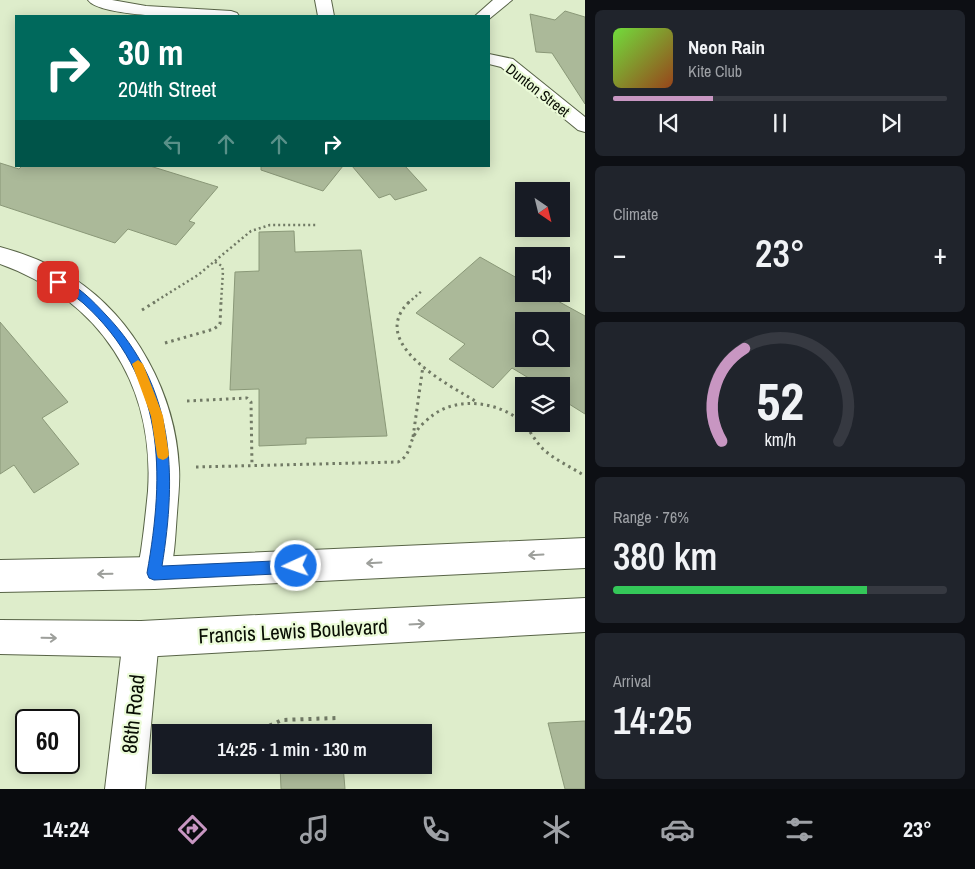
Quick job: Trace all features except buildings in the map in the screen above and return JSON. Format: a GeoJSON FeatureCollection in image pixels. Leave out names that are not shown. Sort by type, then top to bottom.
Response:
{"type":"FeatureCollection","features":[{"type":"Feature","properties":{"kind":"street"},"geometry":{"type":"LineString","coordinates":[[96,0],[109,5],[140,11],[210,15]]}},
{"type":"Feature","properties":{"kind":"street"},"geometry":{"type":"LineString","coordinates":[[323,0],[326,15]]}},
{"type":"Feature","properties":{"kind":"street"},"geometry":{"type":"LineString","coordinates":[[484,15],[494,5],[504,0]]}},
{"type":"Feature","properties":{"kind":"street","name":"Dunton Street"},"geometry":{"type":"LineString","coordinates":[[490,59],[507,63],[585,126]]}},
{"type":"Feature","properties":{"kind":"street"},"geometry":{"type":"LineString","coordinates":[[0,255],[44,272],[86,300],[122,338],[139,367],[157,416],[164,465],[160,535],[154,573]]}},
{"type":"Feature","properties":{"kind":"street"},"geometry":{"type":"LineString","coordinates":[[0,576],[154,573],[585,553]]}},
{"type":"Feature","properties":{"kind":"street","name":"Francis Lewis Boulevard"},"geometry":{"type":"LineString","coordinates":[[0,637],[141,639],[585,615]]}},
{"type":"Feature","properties":{"kind":"street","name":"86th Road"},"geometry":{"type":"LineString","coordinates":[[125,789],[141,639]]}},
{"type":"Feature","properties":{"kind":"path"},"geometry":{"type":"LineString","coordinates":[[142,310],[179,288],[215,262],[251,231],[270,225],[316,224]]}},
{"type":"Feature","properties":{"kind":"path"},"geometry":{"type":"LineString","coordinates":[[165,343],[214,329],[220,324],[222,266],[215,262]]}},
{"type":"Feature","properties":{"kind":"path"},"geometry":{"type":"LineString","coordinates":[[423,290],[397,316],[395,324],[400,344],[424,366],[477,403]]}},
{"type":"Feature","properties":{"kind":"path"},"geometry":{"type":"LineString","coordinates":[[196,467],[398,462],[412,451],[424,366]]}},
{"type":"Feature","properties":{"kind":"path"},"geometry":{"type":"LineString","coordinates":[[187,401],[244,397],[249,399],[251,402],[252,466]]}},
{"type":"Feature","properties":{"kind":"path"},"geometry":{"type":"LineString","coordinates":[[413,437],[436,413],[456,404],[477,403],[503,410],[520,420],[544,449],[585,476]]}},
{"type":"Feature","properties":{"kind":"path"},"geometry":{"type":"LineString","coordinates":[[273,724],[282,720],[336,718]]}},
{"type":"Feature","properties":{"kind":"slow traffic"},"geometry":{"type":"LineString","coordinates":[[138,364],[157,416],[163,455]]}},
{"type":"Feature","properties":{"kind":"route"},"geometry":{"type":"LineString","coordinates":[[58,282],[86,300],[122,338],[139,367],[157,416],[164,465],[160,535],[154,573],[296,566]]}}]}
